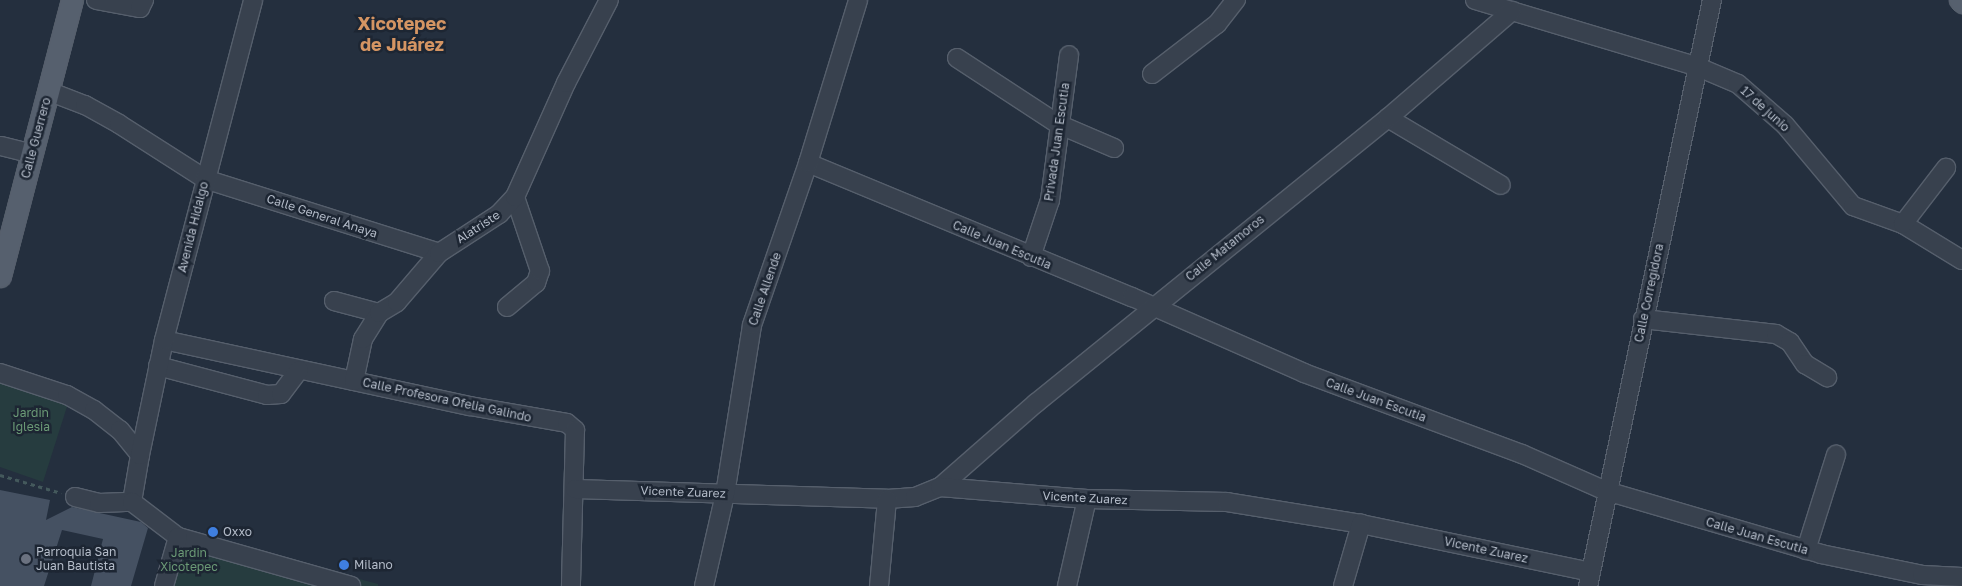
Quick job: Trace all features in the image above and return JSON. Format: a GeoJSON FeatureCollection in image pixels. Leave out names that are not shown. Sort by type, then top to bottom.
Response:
{"type":"FeatureCollection","features":[{"type":"Feature","properties":{"kind":"main road","name":"Calle Guerrero"},"geometry":{"type":"LineString","coordinates":[[0,276],[4,246],[32,154],[72,0]]}},
{"type":"Feature","properties":{"kind":"street"},"geometry":{"type":"LineString","coordinates":[[96,0],[140,8],[144,0]]}},
{"type":"Feature","properties":{"kind":"street","name":"Avenida Hidalgo"},"geometry":{"type":"LineString","coordinates":[[132,502],[164,340],[253,0]]}},
{"type":"Feature","properties":{"kind":"street","name":"Alatriste"},"geometry":{"type":"LineString","coordinates":[[354,381],[363,339],[379,313],[398,302],[439,253],[504,210],[515,197],[566,83],[609,0]]}},
{"type":"Feature","properties":{"kind":"street","name":"Calle Allende"},"geometry":{"type":"LineString","coordinates":[[704,586],[725,494],[752,325],[808,163],[858,0]]}},
{"type":"Feature","properties":{"kind":"street"},"geometry":{"type":"LineString","coordinates":[[1152,74],[1217,24],[1236,0]]}},
{"type":"Feature","properties":{"kind":"street","name":"17 de junio"},"geometry":{"type":"LineString","coordinates":[[1476,0],[1698,67],[1738,84],[1785,125],[1853,206],[1903,224],[1962,260]]}},
{"type":"Feature","properties":{"kind":"street","name":"Calle Corregidora"},"geometry":{"type":"LineString","coordinates":[[1590,579],[1606,491],[1712,0]]}},
{"type":"Feature","properties":{"kind":"street","name":"Calle Matamoros"},"geometry":{"type":"LineString","coordinates":[[940,487],[1153,307],[1388,118],[1512,11]]}},
{"type":"Feature","properties":{"kind":"street","name":"Privada Juan Escutia"},"geometry":{"type":"LineString","coordinates":[[1031,257],[1050,200],[1058,124],[1069,55]]}},
{"type":"Feature","properties":{"kind":"street"},"geometry":{"type":"LineString","coordinates":[[957,58],[1058,124],[1114,148]]}},
{"type":"Feature","properties":{"kind":"street","name":"Calle General Anaya"},"geometry":{"type":"LineString","coordinates":[[48,91],[111,119],[205,179],[439,253]]}},
{"type":"Feature","properties":{"kind":"street"},"geometry":{"type":"LineString","coordinates":[[1388,118],[1501,184]]}},
{"type":"Feature","properties":{"kind":"street"},"geometry":{"type":"LineString","coordinates":[[0,146],[32,154]]}},
{"type":"Feature","properties":{"kind":"street","name":"Calle Juan Escutia"},"geometry":{"type":"LineString","coordinates":[[808,163],[1153,307],[1304,373],[1522,454],[1606,491],[1806,550],[1920,580],[1962,577]]}},
{"type":"Feature","properties":{"kind":"street"},"geometry":{"type":"LineString","coordinates":[[1903,224],[1946,168]]}},
{"type":"Feature","properties":{"kind":"street"},"geometry":{"type":"LineString","coordinates":[[507,308],[536,283],[540,271],[515,197]]}},
{"type":"Feature","properties":{"kind":"street"},"geometry":{"type":"LineString","coordinates":[[334,302],[379,313]]}},
{"type":"Feature","properties":{"kind":"street"},"geometry":{"type":"LineString","coordinates":[[1643,319],[1776,334],[1790,342],[1804,364],[1827,377]]}},
{"type":"Feature","properties":{"kind":"street","name":"Calle Profesora Ofelia Galindo"},"geometry":{"type":"LineString","coordinates":[[164,340],[299,370],[567,424],[576,430],[571,586]]}},
{"type":"Feature","properties":{"kind":"street"},"geometry":{"type":"LineString","coordinates":[[158,366],[267,396],[282,394],[299,370]]}},
{"type":"Feature","properties":{"kind":"street"},"geometry":{"type":"LineString","coordinates":[[0,374],[67,395],[94,410],[120,430],[140,455]]}},
{"type":"Feature","properties":{"kind":"street"},"geometry":{"type":"LineString","coordinates":[[1806,550],[1836,454]]}},
{"type":"Feature","properties":{"kind":"street","name":"Vicente Zuarez"},"geometry":{"type":"LineString","coordinates":[[575,488],[887,499],[915,497],[940,487],[1087,499],[1226,502],[1361,524],[1590,579]]}},
{"type":"Feature","properties":{"kind":"street"},"geometry":{"type":"LineString","coordinates":[[76,497],[99,503],[132,502],[178,537],[351,586]]}},
{"type":"Feature","properties":{"kind":"street"},"geometry":{"type":"LineString","coordinates":[[879,586],[887,499]]}},
{"type":"Feature","properties":{"kind":"street"},"geometry":{"type":"LineString","coordinates":[[1067,586],[1087,499]]}},
{"type":"Feature","properties":{"kind":"street"},"geometry":{"type":"LineString","coordinates":[[1343,586],[1361,524]]}},
{"type":"Feature","properties":{"kind":"street"},"geometry":{"type":"LineString","coordinates":[[164,586],[178,537]]}},
{"type":"Feature","properties":{"kind":"path"},"geometry":{"type":"LineString","coordinates":[[0,474],[76,497]]}},
{"type":"Feature","properties":{"kind":"green space","name":"Jardin Iglesia"},"geometry":{"type":"Polygon","coordinates":[[[0,380],[71,394],[43,482],[0,467],[0,380]]]}},
{"type":"Feature","properties":{"kind":"green space","name":"Jardin Xicotepec"},"geometry":{"type":"Polygon","coordinates":[[[171,528],[378,584],[378,586],[155,586],[171,528]]]}},
{"type":"Feature","properties":{"kind":"building"},"geometry":{"type":"Polygon","coordinates":[[[0,490],[50,500],[46,520],[72,507],[141,522],[148,528],[131,586],[91,586],[103,539],[62,530],[44,586],[0,586],[0,490]]]}},
{"type":"Feature","properties":{"kind":"place","name":"Oxxo"},"geometry":{"type":"Point","coordinates":[213,532]}},
{"type":"Feature","properties":{"kind":"place","name":"Parroquia San Juan Bautista"},"geometry":{"type":"Point","coordinates":[26,559]}},
{"type":"Feature","properties":{"kind":"place","name":"Milano"},"geometry":{"type":"Point","coordinates":[344,565]}},
{"type":"Feature","properties":{"kind":"district","name":"Xicotepec de Juárez"},"geometry":{"type":"Point","coordinates":[402,34]}}]}
